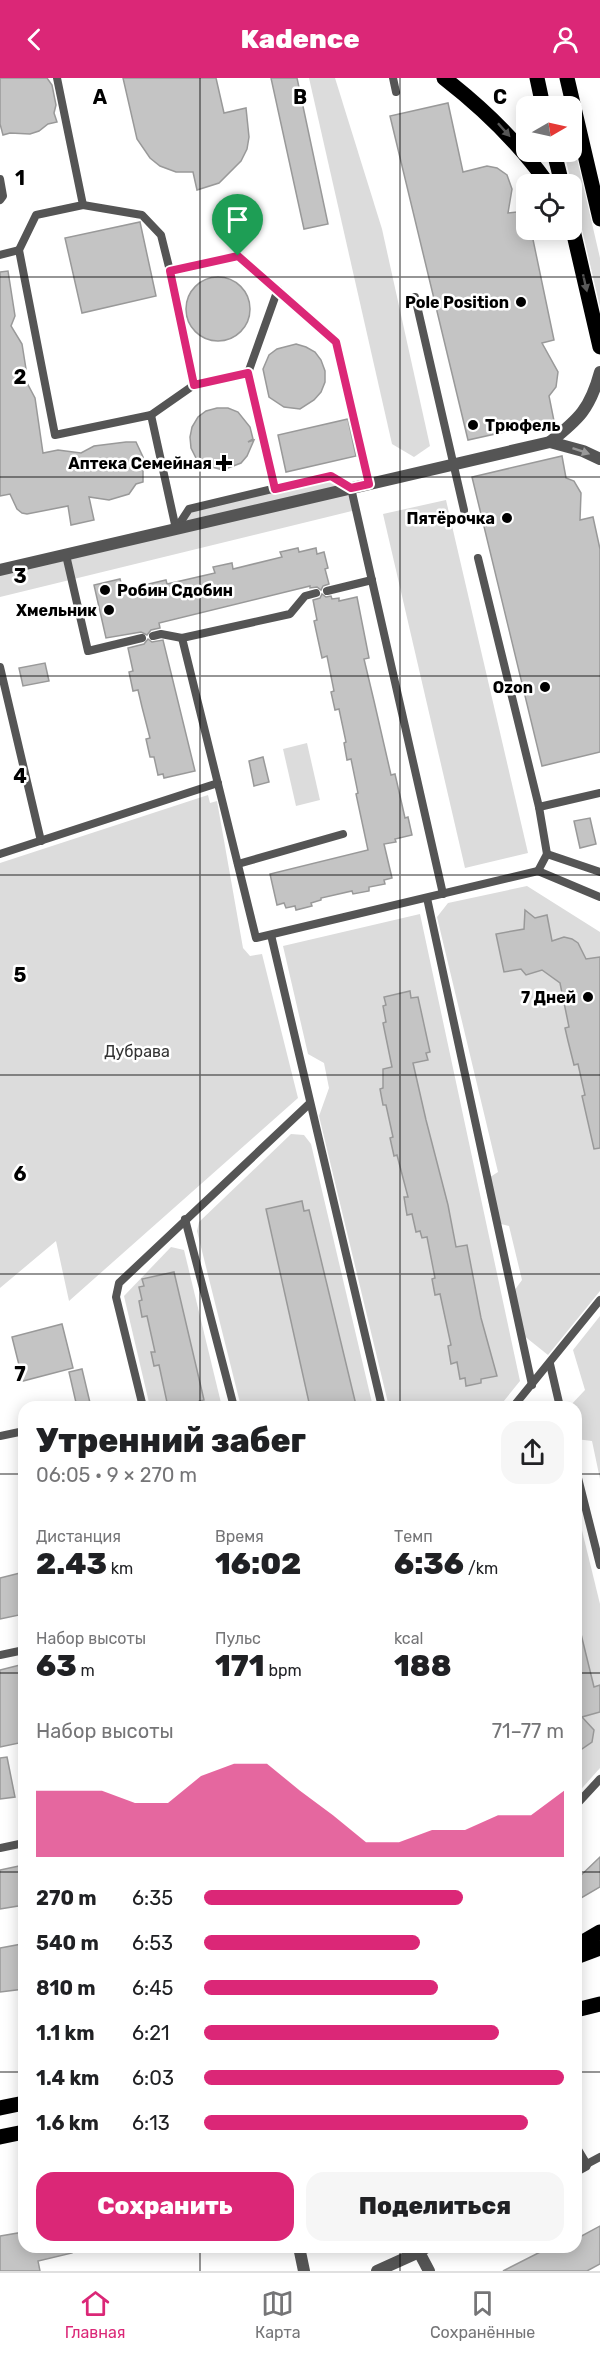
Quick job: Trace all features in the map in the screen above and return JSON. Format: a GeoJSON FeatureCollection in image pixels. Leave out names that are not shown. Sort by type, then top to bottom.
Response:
{"type":"FeatureCollection","features":[{"type":"Feature","properties":{"kind":"main road"},"geometry":{"type":"LineString","coordinates":[[444,78],[497,122],[531,159],[541,174]]}},
{"type":"Feature","properties":{"kind":"main road"},"geometry":{"type":"LineString","coordinates":[[537,78],[541,96]]}},
{"type":"Feature","properties":{"kind":"main road"},"geometry":{"type":"LineString","coordinates":[[567,78],[600,219]]}},
{"type":"Feature","properties":{"kind":"main road"},"geometry":{"type":"LineString","coordinates":[[575,240],[600,347]]}},
{"type":"Feature","properties":{"kind":"main road"},"geometry":{"type":"LineString","coordinates":[[582,1942],[600,1932]]}},
{"type":"Feature","properties":{"kind":"main road"},"geometry":{"type":"LineString","coordinates":[[582,1955],[600,1948]]}},
{"type":"Feature","properties":{"kind":"main road"},"geometry":{"type":"LineString","coordinates":[[582,2008],[600,2004]]}},
{"type":"Feature","properties":{"kind":"main road"},"geometry":{"type":"LineString","coordinates":[[0,2108],[18,2104]]}},
{"type":"Feature","properties":{"kind":"main road"},"geometry":{"type":"LineString","coordinates":[[0,2137],[18,2133]]}},
{"type":"Feature","properties":{"kind":"street"},"geometry":{"type":"LineString","coordinates":[[0,570],[550,442],[578,420],[594,394],[600,372]]}},
{"type":"Feature","properties":{"kind":"street"},"geometry":{"type":"LineString","coordinates":[[550,442],[583,451],[600,459]]}},
{"type":"Feature","properties":{"kind":"street"},"geometry":{"type":"LineString","coordinates":[[300,2253],[304,2271]]}},
{"type":"Feature","properties":{"kind":"street"},"geometry":{"type":"LineString","coordinates":[[377,2271],[415,2253]]}},
{"type":"Feature","properties":{"kind":"street"},"geometry":{"type":"LineString","coordinates":[[424,2253],[429,2271]]}},
{"type":"Feature","properties":{"kind":"lane"},"geometry":{"type":"LineString","coordinates":[[57,78],[83,205]]}},
{"type":"Feature","properties":{"kind":"lane"},"geometry":{"type":"LineString","coordinates":[[393,78],[396,92]]}},
{"type":"Feature","properties":{"kind":"lane"},"geometry":{"type":"LineString","coordinates":[[0,180],[3,196],[0,200]]}},
{"type":"Feature","properties":{"kind":"lane"},"geometry":{"type":"LineString","coordinates":[[194,385],[161,236],[142,215],[83,205],[36,215],[19,250],[55,435],[151,415],[194,385],[248,373]]}},
{"type":"Feature","properties":{"kind":"lane"},"geometry":{"type":"LineString","coordinates":[[0,255],[19,250]]}},
{"type":"Feature","properties":{"kind":"lane"},"geometry":{"type":"LineString","coordinates":[[170,271],[238,256],[336,342],[369,484]]}},
{"type":"Feature","properties":{"kind":"lane"},"geometry":{"type":"LineString","coordinates":[[275,489],[248,373],[278,290]]}},
{"type":"Feature","properties":{"kind":"lane"},"geometry":{"type":"LineString","coordinates":[[415,297],[464,510]]}},
{"type":"Feature","properties":{"kind":"lane"},"geometry":{"type":"LineString","coordinates":[[151,415],[176,529]]}},
{"type":"Feature","properties":{"kind":"lane"},"geometry":{"type":"LineString","coordinates":[[176,529],[189,509],[331,476],[351,488],[443,894]]}},
{"type":"Feature","properties":{"kind":"lane"},"geometry":{"type":"LineString","coordinates":[[66,555],[88,651],[142,638]]}},
{"type":"Feature","properties":{"kind":"lane"},"geometry":{"type":"LineString","coordinates":[[478,558],[539,807],[547,854],[538,871]]}},
{"type":"Feature","properties":{"kind":"lane"},"geometry":{"type":"LineString","coordinates":[[327,591],[372,580]]}},
{"type":"Feature","properties":{"kind":"lane"},"geometry":{"type":"LineString","coordinates":[[153,636],[161,634],[182,638],[290,614],[306,596],[316,593]]}},
{"type":"Feature","properties":{"kind":"lane"},"geometry":{"type":"LineString","coordinates":[[182,638],[256,938],[538,871],[600,897]]}},
{"type":"Feature","properties":{"kind":"lane"},"geometry":{"type":"LineString","coordinates":[[0,669],[41,841]]}},
{"type":"Feature","properties":{"kind":"lane"},"geometry":{"type":"LineString","coordinates":[[0,854],[218,783]]}},
{"type":"Feature","properties":{"kind":"lane"},"geometry":{"type":"LineString","coordinates":[[539,807],[600,793]]}},
{"type":"Feature","properties":{"kind":"lane"},"geometry":{"type":"LineString","coordinates":[[238,864],[343,834]]}},
{"type":"Feature","properties":{"kind":"lane"},"geometry":{"type":"LineString","coordinates":[[547,854],[600,872]]}},
{"type":"Feature","properties":{"kind":"lane"},"geometry":{"type":"LineString","coordinates":[[427,898],[532,1385]]}},
{"type":"Feature","properties":{"kind":"lane"},"geometry":{"type":"LineString","coordinates":[[271,935],[381,1401]]}},
{"type":"Feature","properties":{"kind":"lane"},"geometry":{"type":"LineString","coordinates":[[141,1401],[116,1297],[119,1283],[309,1104]]}},
{"type":"Feature","properties":{"kind":"lane"},"geometry":{"type":"LineString","coordinates":[[185,1219],[232,1401]]}},
{"type":"Feature","properties":{"kind":"lane"},"geometry":{"type":"LineString","coordinates":[[518,1401],[600,1300]]}},
{"type":"Feature","properties":{"kind":"lane"},"geometry":{"type":"LineString","coordinates":[[550,1364],[559,1401]]}},
{"type":"Feature","properties":{"kind":"lane"},"geometry":{"type":"LineString","coordinates":[[0,1436],[18,1432]]}},
{"type":"Feature","properties":{"kind":"lane"},"geometry":{"type":"LineString","coordinates":[[582,1494],[600,1565]]}},
{"type":"Feature","properties":{"kind":"lane"},"geometry":{"type":"LineString","coordinates":[[0,1655],[18,1651]]}},
{"type":"Feature","properties":{"kind":"lane"},"geometry":{"type":"LineString","coordinates":[[582,1798],[600,1779]]}},
{"type":"Feature","properties":{"kind":"lane"},"geometry":{"type":"LineString","coordinates":[[0,1848],[18,1844]]}},
{"type":"Feature","properties":{"kind":"lane"},"geometry":{"type":"LineString","coordinates":[[582,2166],[600,2157]]}},
{"type":"Feature","properties":{"kind":"green space"},"geometry":{"type":"Polygon","coordinates":[[[309,78],[335,78],[382,229],[430,446],[414,457],[392,444],[309,78]]]}},
{"type":"Feature","properties":{"kind":"green space"},"geometry":{"type":"Polygon","coordinates":[[[566,162],[578,162],[581,174],[569,174],[566,162]]]}},
{"type":"Feature","properties":{"kind":"green space"},"geometry":{"type":"Polygon","coordinates":[[[582,180],[600,258],[600,307],[582,230],[582,180]]]}},
{"type":"Feature","properties":{"kind":"green space"},"geometry":{"type":"Polygon","coordinates":[[[331,475],[351,488],[356,510],[0,597],[0,570],[176,529],[189,509],[331,475]]]}},
{"type":"Feature","properties":{"kind":"green space"},"geometry":{"type":"Polygon","coordinates":[[[446,500],[528,853],[465,868],[383,514],[446,500]]]}},
{"type":"Feature","properties":{"kind":"green space"},"geometry":{"type":"Polygon","coordinates":[[[307,743],[320,800],[296,806],[283,749],[307,743]]]}},
{"type":"Feature","properties":{"kind":"green space","name":"Дубрава"},"geometry":{"type":"Polygon","coordinates":[[[208,795],[210,803],[217,801],[243,948],[250,956],[262,954],[298,1098],[69,1301],[56,1241],[0,1288],[0,863],[208,795]]]}},
{"type":"Feature","properties":{"kind":"green space"},"geometry":{"type":"Polygon","coordinates":[[[527,886],[600,932],[600,1291],[548,1355],[518,1331],[511,1295],[522,1280],[509,1226],[493,1222],[484,1181],[498,1172],[437,917],[448,903],[527,886]]]}},
{"type":"Feature","properties":{"kind":"green space"},"geometry":{"type":"Polygon","coordinates":[[[420,914],[520,1381],[504,1401],[388,1401],[319,1116],[329,1088],[324,1063],[308,1054],[283,946],[420,914]]]}},
{"type":"Feature","properties":{"kind":"green space"},"geometry":{"type":"Polygon","coordinates":[[[291,1134],[304,1135],[311,1144],[372,1401],[240,1401],[197,1231],[199,1222],[291,1134]]]}},
{"type":"Feature","properties":{"kind":"green space"},"geometry":{"type":"Polygon","coordinates":[[[171,1247],[184,1250],[221,1401],[149,1401],[124,1296],[171,1247]]]}},
{"type":"Feature","properties":{"kind":"green space"},"geometry":{"type":"Polygon","coordinates":[[[600,1316],[600,1479],[592,1441],[582,1440],[582,1401],[575,1401],[585,1390],[573,1350],[600,1316]]]}},
{"type":"Feature","properties":{"kind":"green space"},"geometry":{"type":"Polygon","coordinates":[[[582,1530],[600,1604],[600,1768],[582,1788],[582,1530]]]}},
{"type":"Feature","properties":{"kind":"building"},"geometry":{"type":"Polygon","coordinates":[[[0,78],[47,78],[52,85],[57,122],[48,124],[30,134],[3,135],[0,124],[0,78]]]}},
{"type":"Feature","properties":{"kind":"building"},"geometry":{"type":"Polygon","coordinates":[[[123,78],[216,78],[224,113],[246,108],[249,137],[247,149],[241,161],[219,183],[197,190],[193,172],[176,172],[160,166],[150,158],[137,139],[123,78]]]}},
{"type":"Feature","properties":{"kind":"building"},"geometry":{"type":"Polygon","coordinates":[[[271,78],[297,78],[328,224],[304,229],[271,78]]]}},
{"type":"Feature","properties":{"kind":"building"},"geometry":{"type":"Polygon","coordinates":[[[448,103],[463,172],[487,166],[497,168],[507,175],[512,189],[508,213],[516,212],[516,240],[533,240],[554,340],[542,343],[558,372],[556,387],[549,396],[554,421],[468,440],[390,116],[448,103]]]}},
{"type":"Feature","properties":{"kind":"building"},"geometry":{"type":"Polygon","coordinates":[[[140,222],[156,296],[82,313],[65,238],[140,222]]]}},
{"type":"Feature","properties":{"kind":"building"},"geometry":{"type":"Polygon","coordinates":[[[8,271],[15,316],[11,326],[22,344],[26,369],[25,379],[35,398],[43,453],[58,450],[81,453],[94,446],[136,442],[143,457],[143,482],[136,484],[129,494],[109,500],[89,497],[94,520],[71,525],[68,506],[22,513],[17,509],[10,494],[0,496],[0,272],[8,271]]]}},
{"type":"Feature","properties":{"kind":"building"},"geometry":{"type":"Polygon","coordinates":[[[218,277],[236,283],[244,291],[250,309],[244,327],[236,335],[218,341],[200,335],[192,327],[186,309],[192,291],[200,283],[218,277]]]}},
{"type":"Feature","properties":{"kind":"building"},"geometry":{"type":"Polygon","coordinates":[[[296,344],[315,352],[325,371],[325,382],[321,392],[314,400],[300,409],[284,407],[269,397],[263,369],[269,355],[277,349],[296,344]]]}},
{"type":"Feature","properties":{"kind":"building"},"geometry":{"type":"Polygon","coordinates":[[[228,408],[238,412],[250,427],[253,439],[248,442],[254,440],[241,463],[223,470],[204,465],[196,458],[191,448],[192,427],[198,417],[206,411],[228,408]]]}},
{"type":"Feature","properties":{"kind":"building"},"geometry":{"type":"Polygon","coordinates":[[[348,419],[356,456],[286,472],[278,435],[348,419]]]}},
{"type":"Feature","properties":{"kind":"building"},"geometry":{"type":"Polygon","coordinates":[[[562,456],[566,478],[574,481],[581,493],[580,520],[593,517],[600,549],[600,752],[542,766],[472,477],[562,456]]]}},
{"type":"Feature","properties":{"kind":"building"},"geometry":{"type":"Polygon","coordinates":[[[298,548],[299,552],[316,548],[317,554],[324,552],[329,584],[323,586],[321,590],[317,587],[310,588],[310,586],[159,623],[160,628],[151,630],[147,635],[141,632],[106,638],[94,585],[120,579],[123,590],[166,580],[167,584],[215,573],[213,567],[232,563],[233,569],[282,557],[280,552],[298,548]]]}},
{"type":"Feature","properties":{"kind":"building"},"geometry":{"type":"Polygon","coordinates":[[[322,594],[326,597],[331,596],[332,599],[339,598],[339,601],[357,597],[369,658],[364,659],[391,775],[395,774],[405,818],[408,817],[412,835],[384,844],[392,878],[384,880],[385,884],[369,887],[369,891],[353,894],[352,891],[321,898],[311,903],[312,906],[296,910],[295,906],[286,908],[284,903],[277,905],[270,874],[368,850],[351,759],[347,760],[344,743],[346,742],[339,709],[335,710],[331,692],[334,691],[327,656],[322,658],[314,621],[317,620],[313,600],[320,598],[322,594]]]}},
{"type":"Feature","properties":{"kind":"building"},"geometry":{"type":"Polygon","coordinates":[[[148,639],[152,642],[163,640],[195,771],[164,778],[163,774],[158,775],[154,757],[150,757],[146,739],[150,738],[138,690],[133,691],[129,672],[133,671],[128,648],[144,644],[148,639]]]}},
{"type":"Feature","properties":{"kind":"building"},"geometry":{"type":"Polygon","coordinates":[[[45,663],[49,681],[23,686],[19,668],[45,663]]]}},
{"type":"Feature","properties":{"kind":"building"},"geometry":{"type":"Polygon","coordinates":[[[263,757],[269,782],[254,786],[249,761],[263,757]]]}},
{"type":"Feature","properties":{"kind":"building"},"geometry":{"type":"Polygon","coordinates":[[[590,818],[596,844],[580,848],[574,821],[590,818]]]}},
{"type":"Feature","properties":{"kind":"building"},"geometry":{"type":"Polygon","coordinates":[[[525,910],[535,918],[547,915],[552,941],[564,937],[572,939],[578,943],[586,959],[600,957],[600,1148],[594,1149],[582,1096],[585,1095],[578,1064],[574,1065],[565,1028],[569,1027],[560,983],[542,970],[526,975],[521,969],[504,972],[496,934],[524,929],[525,910]]]}},
{"type":"Feature","properties":{"kind":"building"},"geometry":{"type":"Polygon","coordinates":[[[410,991],[411,998],[418,997],[430,1052],[426,1053],[428,1060],[413,1063],[456,1247],[467,1245],[481,1318],[497,1376],[481,1379],[481,1383],[466,1386],[465,1378],[460,1379],[457,1362],[451,1364],[448,1346],[451,1345],[440,1294],[435,1295],[432,1279],[435,1278],[427,1237],[422,1238],[420,1231],[416,1232],[412,1214],[407,1215],[404,1197],[408,1197],[397,1155],[394,1156],[390,1138],[393,1137],[380,1089],[383,1088],[383,1069],[392,1067],[383,1023],[386,1022],[384,997],[410,991]]]}},
{"type":"Feature","properties":{"kind":"building"},"geometry":{"type":"Polygon","coordinates":[[[302,1201],[304,1211],[309,1210],[355,1401],[309,1401],[266,1209],[302,1201]]]}},
{"type":"Feature","properties":{"kind":"building"},"geometry":{"type":"Polygon","coordinates":[[[174,1272],[204,1400],[167,1401],[159,1365],[154,1366],[151,1352],[155,1352],[147,1316],[142,1317],[139,1287],[144,1286],[142,1279],[174,1272]]]}},
{"type":"Feature","properties":{"kind":"building"},"geometry":{"type":"Polygon","coordinates":[[[62,1324],[73,1368],[23,1381],[12,1337],[62,1324]]]}},
{"type":"Feature","properties":{"kind":"building"},"geometry":{"type":"Polygon","coordinates":[[[82,1369],[90,1401],[76,1401],[69,1372],[82,1369]]]}},
{"type":"Feature","properties":{"kind":"building"},"geometry":{"type":"Polygon","coordinates":[[[18,1574],[18,1615],[0,1619],[0,1578],[18,1574]]]}},
{"type":"Feature","properties":{"kind":"building"},"geometry":{"type":"Polygon","coordinates":[[[582,1638],[594,1687],[600,1685],[600,1712],[582,1717],[582,1638]]]}},
{"type":"Feature","properties":{"kind":"building"},"geometry":{"type":"Polygon","coordinates":[[[18,1666],[18,1743],[0,1747],[0,1670],[18,1666]]]}},
{"type":"Feature","properties":{"kind":"building"},"geometry":{"type":"Polygon","coordinates":[[[582,1717],[594,1730],[592,1742],[582,1749],[582,1717]]]}},
{"type":"Feature","properties":{"kind":"building"},"geometry":{"type":"Polygon","coordinates":[[[7,1757],[15,1797],[0,1799],[0,1758],[7,1757]]]}},
{"type":"Feature","properties":{"kind":"building"},"geometry":{"type":"Polygon","coordinates":[[[600,1857],[600,1887],[582,1898],[582,1874],[600,1857]]]}},
{"type":"Feature","properties":{"kind":"building"},"geometry":{"type":"Polygon","coordinates":[[[18,1866],[18,1906],[0,1909],[0,1870],[18,1866]]]}},
{"type":"Feature","properties":{"kind":"building"},"geometry":{"type":"Polygon","coordinates":[[[18,1945],[18,1990],[0,1992],[0,1948],[18,1945]]]}},
{"type":"Feature","properties":{"kind":"building"},"geometry":{"type":"Polygon","coordinates":[[[600,2226],[600,2264],[587,2271],[503,2271],[538,2253],[582,2253],[582,2236],[600,2226]]]}},
{"type":"Feature","properties":{"kind":"building"},"geometry":{"type":"Polygon","coordinates":[[[18,2233],[18,2253],[72,2253],[38,2261],[40,2271],[0,2271],[0,2236],[18,2233]]]}},
{"type":"Feature","properties":{"kind":"place","name":"Pole Position"},"geometry":{"type":"Point","coordinates":[521,302]}},
{"type":"Feature","properties":{"kind":"place","name":"Трюфель"},"geometry":{"type":"Point","coordinates":[473,425]}},
{"type":"Feature","properties":{"kind":"place","name":"Аптека Семейная"},"geometry":{"type":"Point","coordinates":[224,463]}},
{"type":"Feature","properties":{"kind":"place","name":"Пятёрочка"},"geometry":{"type":"Point","coordinates":[507,518]}},
{"type":"Feature","properties":{"kind":"place","name":"Робин Сдобин"},"geometry":{"type":"Point","coordinates":[105,590]}},
{"type":"Feature","properties":{"kind":"place","name":"Хмельник"},"geometry":{"type":"Point","coordinates":[109,610]}},
{"type":"Feature","properties":{"kind":"place","name":"Ozon"},"geometry":{"type":"Point","coordinates":[545,687]}},
{"type":"Feature","properties":{"kind":"place","name":"7 Дней"},"geometry":{"type":"Point","coordinates":[588,997]}},
{"type":"Feature","properties":{"kind":"route"},"geometry":{"type":"LineString","coordinates":[[238,256],[336,342],[369,484],[351,488],[331,476],[275,489],[248,373],[194,385],[170,271],[238,256]]}}]}
